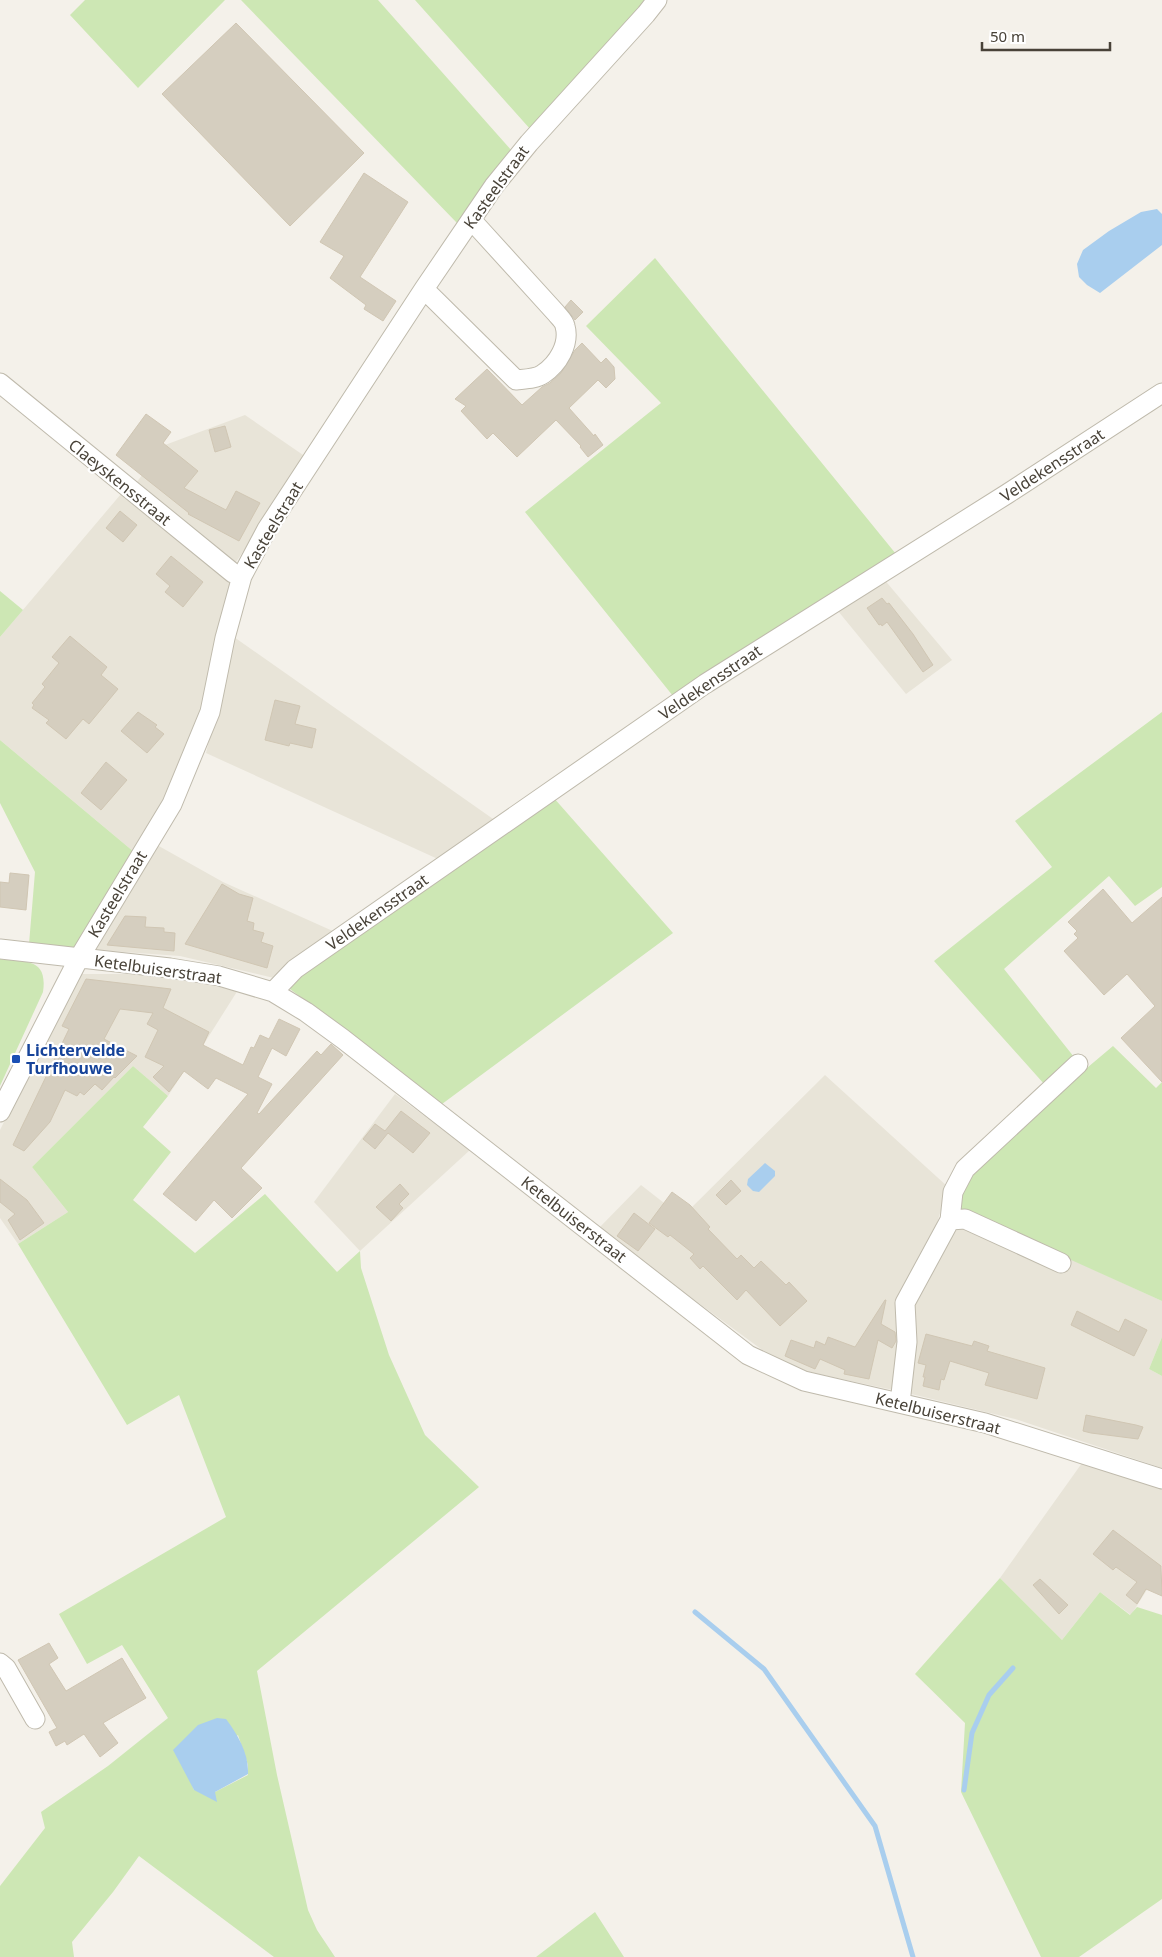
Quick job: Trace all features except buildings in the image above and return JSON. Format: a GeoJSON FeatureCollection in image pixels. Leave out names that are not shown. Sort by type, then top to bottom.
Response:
{"type":"FeatureCollection","features":[{"type":"Feature","properties":{"kind":"street","name":"Kasteelstraat"},"geometry":{"type":"LineString","coordinates":[[0,1112],[79,958],[172,804],[210,712],[225,638],[242,576],[267,529],[424,289],[494,186],[529,143],[657,0]]}},
{"type":"Feature","properties":{"kind":"street"},"geometry":{"type":"LineString","coordinates":[[424,289],[516,380],[542,375],[555,363],[563,350],[566,339],[565,325],[476,225],[470,222]]}},
{"type":"Feature","properties":{"kind":"street","name":"Claeyskensstraat"},"geometry":{"type":"LineString","coordinates":[[0,383],[190,539],[233,573],[242,576]]}},
{"type":"Feature","properties":{"kind":"street","name":"Veldekensstraat"},"geometry":{"type":"LineString","coordinates":[[273,992],[295,969],[705,684],[1007,494],[1162,393]]}},
{"type":"Feature","properties":{"kind":"street","name":"Ketelbuiserstraat"},"geometry":{"type":"LineString","coordinates":[[0,949],[170,968],[219,976],[273,992],[306,1012],[351,1045],[748,1355],[804,1381],[985,1423],[1162,1480]]}},
{"type":"Feature","properties":{"kind":"street"},"geometry":{"type":"LineString","coordinates":[[900,1403],[907,1342],[905,1303],[950,1220],[953,1192],[965,1169],[1078,1064]]}},
{"type":"Feature","properties":{"kind":"street"},"geometry":{"type":"LineString","coordinates":[[950,1220],[965,1219],[1061,1263]]}},
{"type":"Feature","properties":{"kind":"street"},"geometry":{"type":"LineString","coordinates":[[0,1663],[6,1668],[34,1719]]}},
{"type":"Feature","properties":{"kind":"shaded area"},"geometry":{"type":"Polygon","coordinates":[[[245,415],[306,457],[236,562],[222,560],[133,487],[165,445],[245,415]]]}},
{"type":"Feature","properties":{"kind":"shaded area"},"geometry":{"type":"Polygon","coordinates":[[[121,494],[234,584],[202,717],[185,763],[134,852],[0,740],[0,637],[121,494]]]}},
{"type":"Feature","properties":{"kind":"shaded area"},"geometry":{"type":"Polygon","coordinates":[[[883,578],[952,660],[906,694],[838,611],[883,578]]]}},
{"type":"Feature","properties":{"kind":"shaded area"},"geometry":{"type":"Polygon","coordinates":[[[234,637],[496,821],[440,860],[206,753],[234,637]]]}},
{"type":"Feature","properties":{"kind":"shaded area"},"geometry":{"type":"Polygon","coordinates":[[[157,845],[223,882],[335,932],[274,978],[180,956],[96,950],[157,845]]]}},
{"type":"Feature","properties":{"kind":"shaded area"},"geometry":{"type":"Polygon","coordinates":[[[77,974],[144,974],[238,990],[168,1096],[133,1066],[32,1167],[68,1212],[18,1244],[0,1218],[0,1130],[77,974]]]}},
{"type":"Feature","properties":{"kind":"shaded area"},"geometry":{"type":"Polygon","coordinates":[[[825,1075],[948,1187],[900,1344],[893,1390],[809,1372],[769,1355],[598,1229],[641,1185],[682,1217],[825,1075]]]}},
{"type":"Feature","properties":{"kind":"shaded area"},"geometry":{"type":"Polygon","coordinates":[[[395,1094],[470,1150],[360,1251],[314,1202],[395,1094]]]}},
{"type":"Feature","properties":{"kind":"shaded area"},"geometry":{"type":"Polygon","coordinates":[[[962,1226],[1064,1256],[1162,1301],[1162,1337],[1149,1369],[1162,1376],[1162,1468],[1015,1419],[907,1393],[914,1301],[954,1229],[962,1226]]]}},
{"type":"Feature","properties":{"kind":"shaded area"},"geometry":{"type":"Polygon","coordinates":[[[1082,1463],[1162,1488],[1162,1566],[1131,1615],[1100,1592],[1062,1640],[1000,1578],[1082,1463]]]}},
{"type":"Feature","properties":{"kind":"green space"},"geometry":{"type":"Polygon","coordinates":[[[85,0],[225,0],[138,88],[70,15],[85,0]]]}},
{"type":"Feature","properties":{"kind":"green space"},"geometry":{"type":"Polygon","coordinates":[[[241,0],[378,0],[512,151],[457,223],[241,0]]]}},
{"type":"Feature","properties":{"kind":"green space"},"geometry":{"type":"Polygon","coordinates":[[[415,0],[648,0],[531,130],[415,0]]]}},
{"type":"Feature","properties":{"kind":"green space"},"geometry":{"type":"Polygon","coordinates":[[[655,258],[896,554],[673,696],[525,512],[661,403],[586,326],[655,258]]]}},
{"type":"Feature","properties":{"kind":"green space"},"geometry":{"type":"Polygon","coordinates":[[[0,591],[23,610],[0,637],[0,591]]]}},
{"type":"Feature","properties":{"kind":"green space"},"geometry":{"type":"Polygon","coordinates":[[[1162,712],[1162,887],[1135,906],[1109,876],[1004,969],[1074,1057],[1045,1085],[934,961],[1052,867],[1015,821],[1162,712]]]}},
{"type":"Feature","properties":{"kind":"green space"},"geometry":{"type":"Polygon","coordinates":[[[0,740],[134,852],[75,951],[29,944],[35,872],[0,803],[0,740]]]}},
{"type":"Feature","properties":{"kind":"green space"},"geometry":{"type":"Polygon","coordinates":[[[553,797],[673,933],[442,1104],[290,989],[297,977],[553,797]]]}},
{"type":"Feature","properties":{"kind":"green space"},"geometry":{"type":"Polygon","coordinates":[[[0,959],[33,964],[42,973],[44,981],[43,992],[0,1086],[0,959]]]}},
{"type":"Feature","properties":{"kind":"green space"},"geometry":{"type":"Polygon","coordinates":[[[1113,1046],[1156,1088],[1162,1082],[1162,1301],[956,1208],[964,1182],[1024,1121],[1113,1046]]]}},
{"type":"Feature","properties":{"kind":"green space"},"geometry":{"type":"Polygon","coordinates":[[[133,1066],[168,1096],[143,1127],[171,1152],[133,1200],[195,1253],[265,1194],[337,1272],[360,1251],[361,1268],[389,1355],[425,1435],[479,1487],[257,1671],[277,1775],[308,1910],[317,1930],[335,1957],[274,1957],[139,1856],[113,1892],[72,1942],[74,1957],[0,1957],[0,1886],[45,1828],[41,1812],[108,1766],[168,1718],[122,1645],[87,1664],[59,1614],[226,1517],[179,1395],[127,1425],[18,1244],[68,1212],[32,1167],[133,1066]],[[238,1735],[188,1776],[194,1790],[215,1792],[248,1775],[248,1765],[238,1735]]]}},
{"type":"Feature","properties":{"kind":"green space"},"geometry":{"type":"Polygon","coordinates":[[[1162,1337],[1162,1376],[1149,1369],[1162,1337]]]}},
{"type":"Feature","properties":{"kind":"green space"},"geometry":{"type":"Polygon","coordinates":[[[1000,1578],[1062,1640],[1100,1592],[1130,1615],[1137,1607],[1162,1615],[1162,1899],[1079,1957],[1041,1957],[961,1792],[965,1723],[915,1674],[1000,1578]]]}},
{"type":"Feature","properties":{"kind":"green space"},"geometry":{"type":"Polygon","coordinates":[[[595,1912],[624,1957],[536,1957],[595,1912]]]}},
{"type":"Feature","properties":{"kind":"water"},"geometry":{"type":"Polygon","coordinates":[[[1157,209],[1162,214],[1162,245],[1100,293],[1087,285],[1079,277],[1077,264],[1083,250],[1109,231],[1141,212],[1157,209]]]}},
{"type":"Feature","properties":{"kind":"water"},"geometry":{"type":"Polygon","coordinates":[[[765,1163],[775,1171],[775,1176],[759,1192],[753,1191],[747,1185],[748,1179],[765,1163]]]}},
{"type":"Feature","properties":{"kind":"water"},"geometry":{"type":"Polygon","coordinates":[[[217,1718],[226,1719],[235,1732],[245,1752],[248,1774],[215,1792],[217,1802],[194,1790],[173,1750],[198,1725],[217,1718]]]}},
{"type":"Feature","properties":{"kind":"waterway"},"geometry":{"type":"LineString","coordinates":[[695,1612],[764,1669],[875,1826],[913,1957]]}},
{"type":"Feature","properties":{"kind":"waterway"},"geometry":{"type":"LineString","coordinates":[[964,1790],[972,1733],[989,1695],[1013,1668]]}},
{"type":"Feature","properties":{"kind":"place","name":"Lichtervelde Turfhouwe"},"geometry":{"type":"Point","coordinates":[16,1059]}}]}
